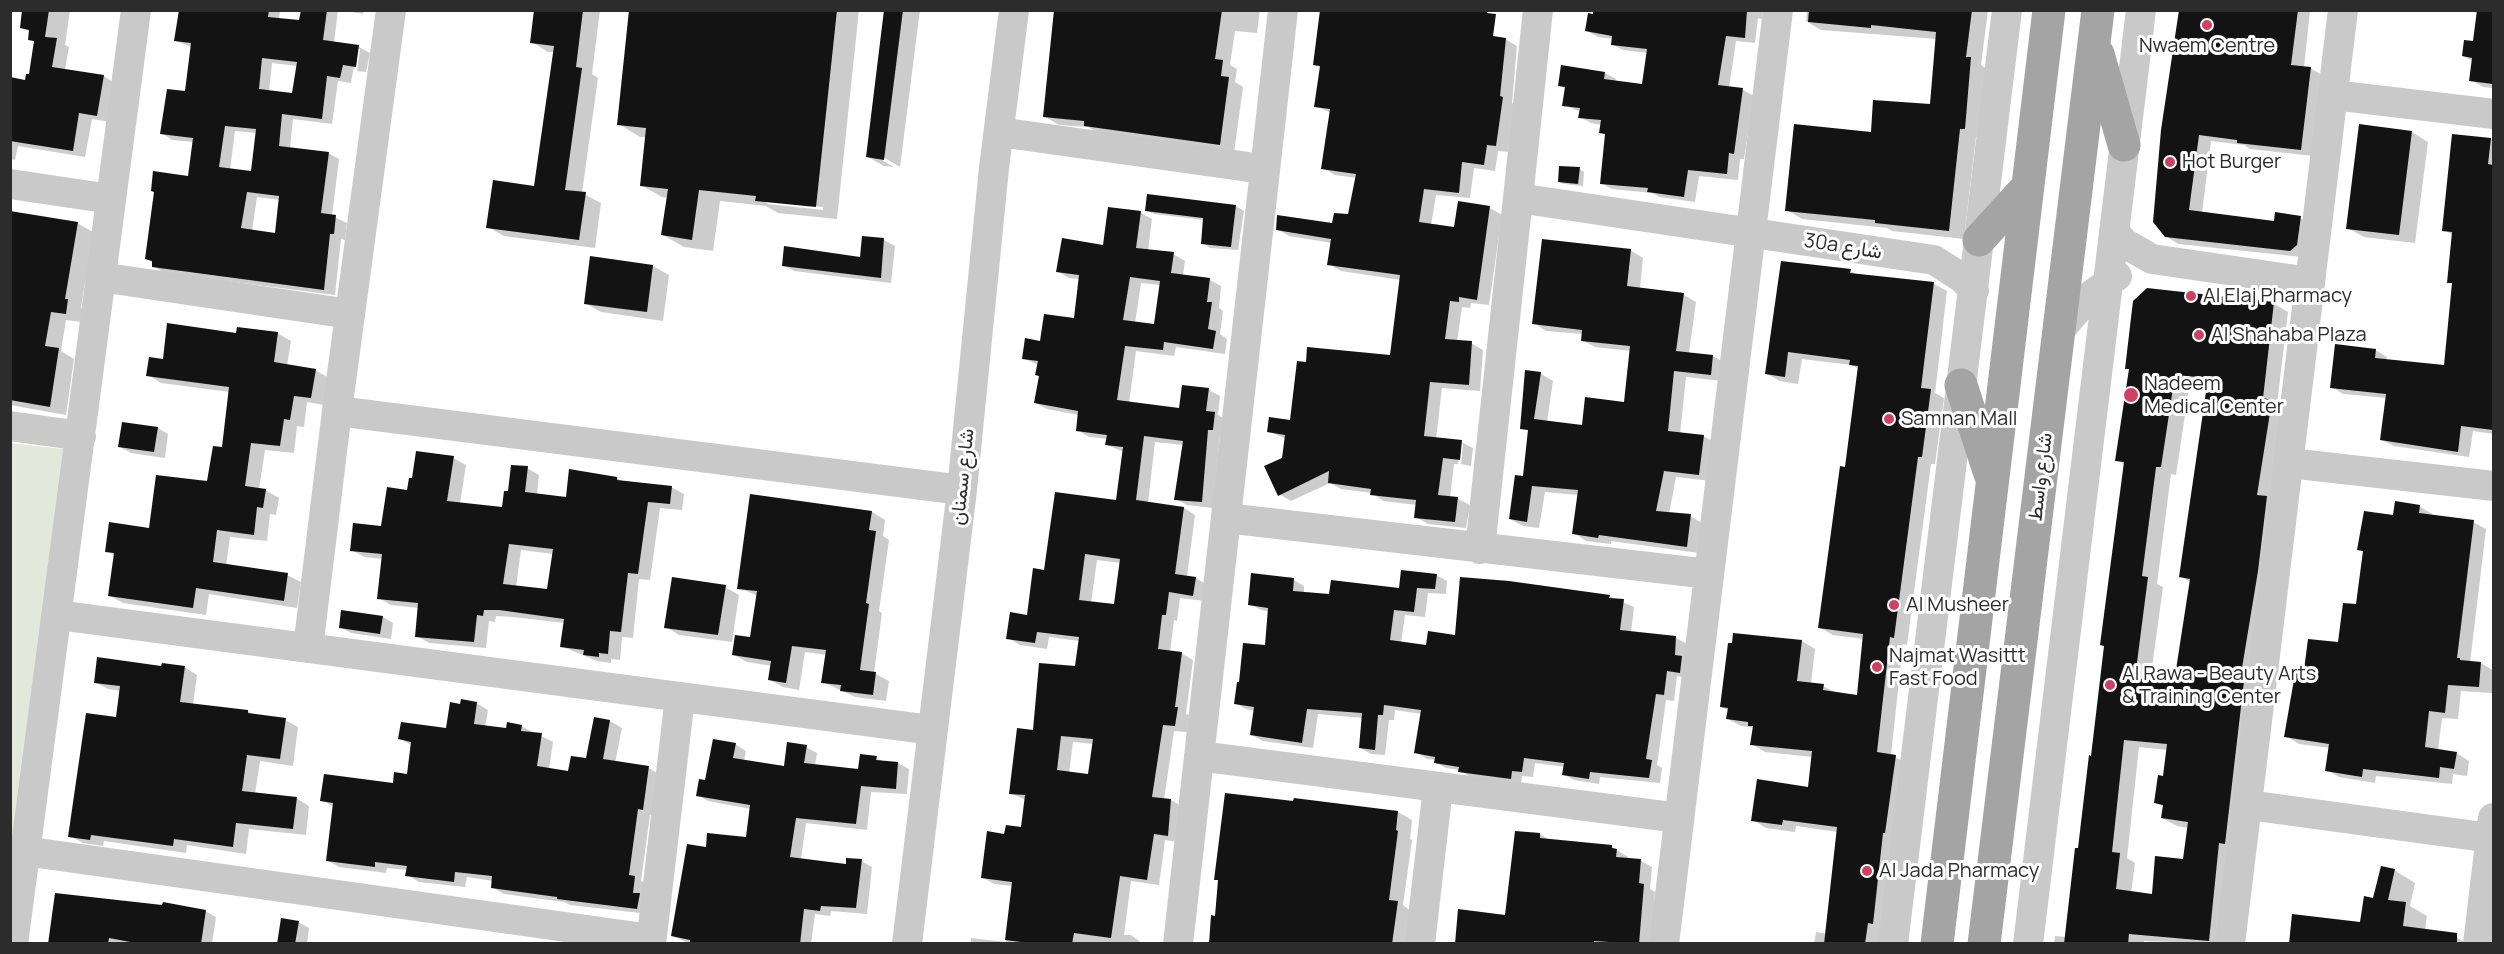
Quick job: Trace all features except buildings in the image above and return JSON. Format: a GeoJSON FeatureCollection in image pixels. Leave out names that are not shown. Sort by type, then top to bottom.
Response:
{"type":"FeatureCollection","features":[{"type":"Feature","properties":{"kind":"main road"},"geometry":{"type":"LineString","coordinates":[[1937,944],[1994,484],[2049,10]]}},
{"type":"Feature","properties":{"kind":"main road"},"geometry":{"type":"LineString","coordinates":[[2075,10],[2064,115],[2066,136],[2078,172]]}},
{"type":"Feature","properties":{"kind":"main road"},"geometry":{"type":"LineString","coordinates":[[2096,26],[2124,145]]}},
{"type":"Feature","properties":{"kind":"main road","name":"شارع واسط"},"geometry":{"type":"LineString","coordinates":[[1984,944],[2096,26]]}},
{"type":"Feature","properties":{"kind":"main road"},"geometry":{"type":"LineString","coordinates":[[1979,240],[2028,186]]}},
{"type":"Feature","properties":{"kind":"main road"},"geometry":{"type":"LineString","coordinates":[[1961,385],[1994,484]]}},
{"type":"Feature","properties":{"kind":"main road"},"geometry":{"type":"LineString","coordinates":[[2003,400],[2016,421],[2020,445],[2002,592],[2004,597],[2014,602],[2026,598]]}},
{"type":"Feature","properties":{"kind":"street"},"geometry":{"type":"LineString","coordinates":[[13,944],[135,10]]}},
{"type":"Feature","properties":{"kind":"street"},"geometry":{"type":"LineString","coordinates":[[308,648],[337,411],[391,10]]}},
{"type":"Feature","properties":{"kind":"street","name":"شارع سمنان"},"geometry":{"type":"LineString","coordinates":[[907,944],[962,490],[1014,10]]}},
{"type":"Feature","properties":{"kind":"street"},"geometry":{"type":"LineString","coordinates":[[1178,944],[1282,10]]}},
{"type":"Feature","properties":{"kind":"street"},"geometry":{"type":"LineString","coordinates":[[1480,549],[1538,10]]}},
{"type":"Feature","properties":{"kind":"street"},"geometry":{"type":"LineString","coordinates":[[1664,944],[1778,10]]}},
{"type":"Feature","properties":{"kind":"street"},"geometry":{"type":"LineString","coordinates":[[1893,944],[2007,10]]}},
{"type":"Feature","properties":{"kind":"street"},"geometry":{"type":"LineString","coordinates":[[2028,944],[2140,10]]}},
{"type":"Feature","properties":{"kind":"street"},"geometry":{"type":"LineString","coordinates":[[2230,944],[2343,10]]}},
{"type":"Feature","properties":{"kind":"street"},"geometry":{"type":"LineString","coordinates":[[2333,95],[2493,114]]}},
{"type":"Feature","properties":{"kind":"street"},"geometry":{"type":"LineString","coordinates":[[999,132],[1263,169]]}},
{"type":"Feature","properties":{"kind":"street"},"geometry":{"type":"LineString","coordinates":[[10,184],[111,199]]}},
{"type":"Feature","properties":{"kind":"street","name":"30a شارع"},"geometry":{"type":"LineString","coordinates":[[1518,198],[1934,260],[1948,268],[1974,290]]}},
{"type":"Feature","properties":{"kind":"street"},"geometry":{"type":"LineString","coordinates":[[2114,231],[2124,243],[2152,259],[2310,282]]}},
{"type":"Feature","properties":{"kind":"street","name":"30a شارع"},"geometry":{"type":"LineString","coordinates":[[1934,260],[1965,249],[1979,240]]}},
{"type":"Feature","properties":{"kind":"street"},"geometry":{"type":"LineString","coordinates":[[2059,331],[2086,299],[2109,281],[2152,259]]}},
{"type":"Feature","properties":{"kind":"street"},"geometry":{"type":"LineString","coordinates":[[100,277],[350,314]]}},
{"type":"Feature","properties":{"kind":"street"},"geometry":{"type":"LineString","coordinates":[[337,411],[962,490]]}},
{"type":"Feature","properties":{"kind":"street"},"geometry":{"type":"LineString","coordinates":[[10,426],[81,436]]}},
{"type":"Feature","properties":{"kind":"street"},"geometry":{"type":"LineString","coordinates":[[2289,463],[2493,486]]}},
{"type":"Feature","properties":{"kind":"street"},"geometry":{"type":"LineString","coordinates":[[1226,518],[1709,574]]}},
{"type":"Feature","properties":{"kind":"street"},"geometry":{"type":"LineString","coordinates":[[57,615],[932,730]]}},
{"type":"Feature","properties":{"kind":"street"},"geometry":{"type":"LineString","coordinates":[[24,851],[651,941],[680,697]]}},
{"type":"Feature","properties":{"kind":"street"},"geometry":{"type":"LineString","coordinates":[[1199,756],[1678,818]]}},
{"type":"Feature","properties":{"kind":"street"},"geometry":{"type":"LineString","coordinates":[[1420,944],[1438,787]]}},
{"type":"Feature","properties":{"kind":"street"},"geometry":{"type":"LineString","coordinates":[[2248,805],[2492,828],[2478,944]]}},
{"type":"Feature","properties":{"kind":"shaded area"},"geometry":{"type":"Polygon","coordinates":[[[10,443],[63,449],[11,868],[10,443]]]}},
{"type":"Feature","properties":{"kind":"place","name":"Nwaem Centre"},"geometry":{"type":"Point","coordinates":[2207,25]}},
{"type":"Feature","properties":{"kind":"place","name":"Hot Burger"},"geometry":{"type":"Point","coordinates":[2170,162]}},
{"type":"Feature","properties":{"kind":"place","name":"Al Elaj Pharmacy"},"geometry":{"type":"Point","coordinates":[2191,296]}},
{"type":"Feature","properties":{"kind":"place","name":"Al Shahaba Plaza"},"geometry":{"type":"Point","coordinates":[2199,335]}},
{"type":"Feature","properties":{"kind":"place","name":"Nadeem Medical Center"},"geometry":{"type":"Point","coordinates":[2131,395]}},
{"type":"Feature","properties":{"kind":"place","name":"Samnan Mall"},"geometry":{"type":"Point","coordinates":[1889,419]}},
{"type":"Feature","properties":{"kind":"place","name":"Al Musheer"},"geometry":{"type":"Point","coordinates":[1894,605]}},
{"type":"Feature","properties":{"kind":"place","name":"Najmat Wasittt Fast Food"},"geometry":{"type":"Point","coordinates":[1877,667]}},
{"type":"Feature","properties":{"kind":"place","name":"Al Rawa - Beauty Arts & Training Center"},"geometry":{"type":"Point","coordinates":[2110,685]}},
{"type":"Feature","properties":{"kind":"place","name":"Al Jada Pharmacy"},"geometry":{"type":"Point","coordinates":[1867,871]}}]}
